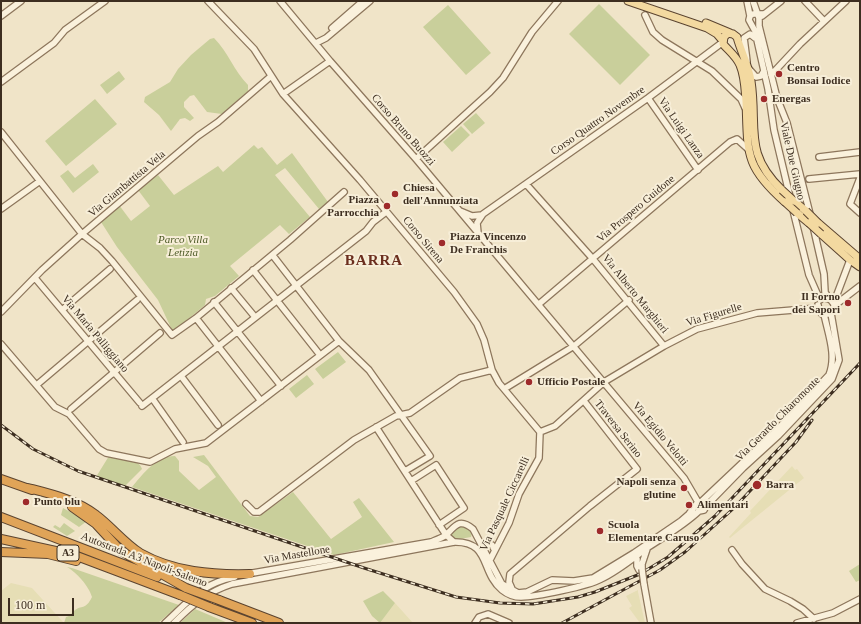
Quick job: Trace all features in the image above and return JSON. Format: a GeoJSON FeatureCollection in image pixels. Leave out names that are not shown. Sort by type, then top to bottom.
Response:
{"type":"FeatureCollection","features":[{"type":"Feature","properties":{"kind":"highway","name":"A3"},"geometry":{"type":"LineString","coordinates":[[1,479],[28,488],[96,519],[122,551],[186,588]]}},
{"type":"Feature","properties":{"kind":"highway","name":"Autostrada A3 Napoli-Salerno"},"geometry":{"type":"LineString","coordinates":[[1,517],[280,623]]}},
{"type":"Feature","properties":{"kind":"highway"},"geometry":{"type":"LineString","coordinates":[[96,519],[140,552],[166,564],[208,574],[250,574]]}},
{"type":"Feature","properties":{"kind":"highway","name":"Autostrada A3 Napoli-Salerno"},"geometry":{"type":"LineString","coordinates":[[1,539],[59,550],[252,623]]}},
{"type":"Feature","properties":{"kind":"highway"},"geometry":{"type":"LineString","coordinates":[[1,552],[48,554],[132,577]]}},
{"type":"Feature","properties":{"kind":"main road"},"geometry":{"type":"LineString","coordinates":[[628,1],[707,28],[717,34],[737,60],[742,72],[748,148],[757,174],[797,213],[860,267]]}},
{"type":"Feature","properties":{"kind":"main road"},"geometry":{"type":"LineString","coordinates":[[642,1],[735,35],[748,66],[751,83],[754,140],[757,155],[766,174],[818,223],[860,259]]}},
{"type":"Feature","properties":{"kind":"main road"},"geometry":{"type":"LineString","coordinates":[[725,44],[726,35],[730,33]]}},
{"type":"Feature","properties":{"kind":"main road"},"geometry":{"type":"LineString","coordinates":[[725,44],[736,46],[738,40]]}},
{"type":"Feature","properties":{"kind":"street"},"geometry":{"type":"LineString","coordinates":[[1,16],[21,1]]}},
{"type":"Feature","properties":{"kind":"street"},"geometry":{"type":"LineString","coordinates":[[1,82],[54,43],[65,30],[105,1]]}},
{"type":"Feature","properties":{"kind":"street","name":"Corso Sirena"},"geometry":{"type":"LineString","coordinates":[[208,1],[254,49],[270,77],[283,94],[454,292],[477,324],[484,340],[492,370],[504,389],[540,432]]}},
{"type":"Feature","properties":{"kind":"street","name":"Corso Bruno Buozzi"},"geometry":{"type":"LineString","coordinates":[[280,1],[330,61],[416,159],[604,382]]}},
{"type":"Feature","properties":{"kind":"street"},"geometry":{"type":"LineString","coordinates":[[316,43],[363,1]]}},
{"type":"Feature","properties":{"kind":"street"},"geometry":{"type":"LineString","coordinates":[[316,43],[326,38],[370,1]]}},
{"type":"Feature","properties":{"kind":"street"},"geometry":{"type":"LineString","coordinates":[[416,159],[495,88],[513,64],[532,32],[558,1]]}},
{"type":"Feature","properties":{"kind":"street"},"geometry":{"type":"LineString","coordinates":[[747,1],[750,16],[752,14],[758,19]]}},
{"type":"Feature","properties":{"kind":"street"},"geometry":{"type":"LineString","coordinates":[[751,24],[781,1]]}},
{"type":"Feature","properties":{"kind":"street"},"geometry":{"type":"LineString","coordinates":[[805,1],[824,21]]}},
{"type":"Feature","properties":{"kind":"street"},"geometry":{"type":"LineString","coordinates":[[771,75],[824,21],[846,1]]}},
{"type":"Feature","properties":{"kind":"street"},"geometry":{"type":"LineString","coordinates":[[753,3],[766,12]]}},
{"type":"Feature","properties":{"kind":"street","name":"Viale Due Giugno"},"geometry":{"type":"LineString","coordinates":[[753,3],[771,75],[789,130],[824,274],[825,292],[833,301]]}},
{"type":"Feature","properties":{"kind":"street"},"geometry":{"type":"LineString","coordinates":[[645,15],[653,32],[662,40],[712,71],[737,94],[746,110]]}},
{"type":"Feature","properties":{"kind":"street","name":"Viale Due Giugno"},"geometry":{"type":"LineString","coordinates":[[750,16],[749,20],[757,42],[764,71],[774,130],[809,275],[820,300]]}},
{"type":"Feature","properties":{"kind":"street"},"geometry":{"type":"LineString","coordinates":[[757,42],[751,34],[746,34],[744,38],[748,66],[756,77],[761,76],[764,71]]}},
{"type":"Feature","properties":{"kind":"street","name":"Corso Quattro Novembre"},"geometry":{"type":"LineString","coordinates":[[483,214],[648,98],[697,61],[725,44]]}},
{"type":"Feature","properties":{"kind":"street"},"geometry":{"type":"LineString","coordinates":[[283,94],[330,61]]}},
{"type":"Feature","properties":{"kind":"street","name":"Via Giambattista Vela"},"geometry":{"type":"LineString","coordinates":[[1,312],[82,234],[198,136],[218,122],[270,77]]}},
{"type":"Feature","properties":{"kind":"street","name":"Via Luigi Lanza"},"geometry":{"type":"LineString","coordinates":[[648,98],[698,170]]}},
{"type":"Feature","properties":{"kind":"street"},"geometry":{"type":"LineString","coordinates":[[1,132],[82,234],[100,248],[112,261],[132,284],[169,333],[175,334],[196,318],[344,192]]}},
{"type":"Feature","properties":{"kind":"street","name":"Via Prospero Guidone"},"geometry":{"type":"LineString","coordinates":[[539,304],[733,140],[740,141],[748,148]]}},
{"type":"Feature","properties":{"kind":"street"},"geometry":{"type":"LineString","coordinates":[[819,157],[860,152]]}},
{"type":"Feature","properties":{"kind":"street"},"geometry":{"type":"LineString","coordinates":[[809,179],[860,174]]}},
{"type":"Feature","properties":{"kind":"street"},"geometry":{"type":"LineString","coordinates":[[860,178],[850,204],[860,213]]}},
{"type":"Feature","properties":{"kind":"street"},"geometry":{"type":"LineString","coordinates":[[1,209],[40,181]]}},
{"type":"Feature","properties":{"kind":"street","name":"Via Alberto Marghieri"},"geometry":{"type":"LineString","coordinates":[[526,184],[629,300],[664,346]]}},
{"type":"Feature","properties":{"kind":"street"},"geometry":{"type":"LineString","coordinates":[[458,210],[472,216],[483,214]]}},
{"type":"Feature","properties":{"kind":"street"},"geometry":{"type":"LineString","coordinates":[[183,442],[152,398],[366,231],[373,222],[386,212]]}},
{"type":"Feature","properties":{"kind":"street"},"geometry":{"type":"LineString","coordinates":[[478,234],[477,222],[483,214]]}},
{"type":"Feature","properties":{"kind":"street"},"geometry":{"type":"LineString","coordinates":[[274,257],[339,342],[369,370],[402,414],[403,419],[430,456],[404,471]]}},
{"type":"Feature","properties":{"kind":"street"},"geometry":{"type":"LineString","coordinates":[[850,260],[833,301],[831,313],[824,314],[820,312],[818,308],[820,300],[833,301],[848,297],[860,286]]}},
{"type":"Feature","properties":{"kind":"street"},"geometry":{"type":"LineString","coordinates":[[62,310],[110,270]]}},
{"type":"Feature","properties":{"kind":"street"},"geometry":{"type":"LineString","coordinates":[[253,270],[320,355]]}},
{"type":"Feature","properties":{"kind":"street","name":"Via Maria Palliggiano"},"geometry":{"type":"LineString","coordinates":[[35,278],[141,404],[152,398]]}},
{"type":"Feature","properties":{"kind":"street"},"geometry":{"type":"LineString","coordinates":[[231,288],[255,317]]}},
{"type":"Feature","properties":{"kind":"street"},"geometry":{"type":"LineString","coordinates":[[39,383],[137,300]]}},
{"type":"Feature","properties":{"kind":"street"},"geometry":{"type":"LineString","coordinates":[[504,389],[574,346],[629,300]]}},
{"type":"Feature","properties":{"kind":"street"},"geometry":{"type":"LineString","coordinates":[[214,302],[238,330],[281,386]]}},
{"type":"Feature","properties":{"kind":"street","name":"Via Figurelle"},"geometry":{"type":"LineString","coordinates":[[540,432],[555,426],[604,382],[664,346],[697,329],[742,316],[768,312],[818,308]]}},
{"type":"Feature","properties":{"kind":"street","name":"Via Gerardo Chiaromonte"},"geometry":{"type":"LineString","coordinates":[[513,591],[527,592],[556,580],[574,581],[593,578],[636,556],[648,548],[700,505],[778,436],[832,379],[836,373],[839,360],[831,313]]}},
{"type":"Feature","properties":{"kind":"street","name":"Via Gerardo Chiaromonte"},"geometry":{"type":"LineString","coordinates":[[465,542],[478,550],[494,582],[503,591],[520,597],[601,579],[628,562],[700,505],[775,432],[829,375],[833,355],[824,314]]}},
{"type":"Feature","properties":{"kind":"street"},"geometry":{"type":"LineString","coordinates":[[196,318],[261,401]]}},
{"type":"Feature","properties":{"kind":"street"},"geometry":{"type":"LineString","coordinates":[[71,409],[160,333]]}},
{"type":"Feature","properties":{"kind":"street"},"geometry":{"type":"LineString","coordinates":[[1,344],[55,407],[69,414],[93,442],[106,453],[150,462],[180,448],[201,445],[339,342]]}},
{"type":"Feature","properties":{"kind":"street"},"geometry":{"type":"LineString","coordinates":[[246,504],[254,512],[259,512],[354,440],[402,414],[410,413],[460,378],[492,370]]}},
{"type":"Feature","properties":{"kind":"street"},"geometry":{"type":"LineString","coordinates":[[181,376],[218,425]]}},
{"type":"Feature","properties":{"kind":"street","name":"Via Egidio Velotti"},"geometry":{"type":"LineString","coordinates":[[604,382],[684,478],[700,505]]}},
{"type":"Feature","properties":{"kind":"street","name":"Traversa Serino"},"geometry":{"type":"LineString","coordinates":[[510,574],[590,506],[637,469],[584,401]]}},
{"type":"Feature","properties":{"kind":"street"},"geometry":{"type":"LineString","coordinates":[[376,427],[446,535],[454,542]]}},
{"type":"Feature","properties":{"kind":"street","name":"Via Pasquale Ciccarelli"},"geometry":{"type":"LineString","coordinates":[[490,560],[492,547],[509,523],[519,494],[539,458],[540,432]]}},
{"type":"Feature","properties":{"kind":"street"},"geometry":{"type":"LineString","coordinates":[[411,481],[436,465],[464,508],[440,525],[437,543],[465,542],[471,540],[474,532]]}},
{"type":"Feature","properties":{"kind":"street"},"geometry":{"type":"LineString","coordinates":[[440,525],[453,527],[467,524],[481,543],[502,584],[513,591]]}},
{"type":"Feature","properties":{"kind":"street"},"geometry":{"type":"LineString","coordinates":[[446,535],[453,527]]}},
{"type":"Feature","properties":{"kind":"street","name":"Via Mastellone"},"geometry":{"type":"LineString","coordinates":[[174,623],[198,600],[216,589],[232,584],[437,543],[446,535]]}},
{"type":"Feature","properties":{"kind":"street","name":"Via Mastellone"},"geometry":{"type":"LineString","coordinates":[[165,623],[192,596],[209,584],[228,578],[437,543]]}},
{"type":"Feature","properties":{"kind":"street"},"geometry":{"type":"LineString","coordinates":[[481,543],[492,547]]}},
{"type":"Feature","properties":{"kind":"street"},"geometry":{"type":"LineString","coordinates":[[640,569],[648,548]]}},
{"type":"Feature","properties":{"kind":"street"},"geometry":{"type":"LineString","coordinates":[[732,550],[745,568],[765,589],[790,600],[803,609],[814,620]]}},
{"type":"Feature","properties":{"kind":"street"},"geometry":{"type":"LineString","coordinates":[[636,556],[644,584],[651,623]]}},
{"type":"Feature","properties":{"kind":"street"},"geometry":{"type":"LineString","coordinates":[[628,562],[640,569]]}},
{"type":"Feature","properties":{"kind":"street"},"geometry":{"type":"LineString","coordinates":[[495,571],[503,575],[510,574],[509,582],[513,591]]}},
{"type":"Feature","properties":{"kind":"street"},"geometry":{"type":"LineString","coordinates":[[556,580],[560,586],[557,590]]}},
{"type":"Feature","properties":{"kind":"street"},"geometry":{"type":"LineString","coordinates":[[797,623],[814,620],[833,613],[860,599]]}},
{"type":"Feature","properties":{"kind":"street"},"geometry":{"type":"LineString","coordinates":[[476,622],[479,617],[488,614],[509,623]]}},
{"type":"Feature","properties":{"kind":"shaded area"},"geometry":{"type":"Polygon","coordinates":[[[792,466],[795,470],[797,469],[804,478],[730,538],[729,537],[751,513],[750,511],[792,466]]]}},
{"type":"Feature","properties":{"kind":"shaded area"},"geometry":{"type":"Polygon","coordinates":[[[11,583],[32,588],[64,623],[1,623],[1,591],[11,583]]]}},
{"type":"Feature","properties":{"kind":"shaded area"},"geometry":{"type":"Polygon","coordinates":[[[638,590],[645,623],[640,623],[629,608],[632,606],[626,596],[638,590]]]}},
{"type":"Feature","properties":{"kind":"shaded area"},"geometry":{"type":"Polygon","coordinates":[[[395,603],[413,623],[380,623],[395,603]]]}},
{"type":"Feature","properties":{"kind":"green space"},"geometry":{"type":"Polygon","coordinates":[[[599,4],[650,55],[620,85],[569,34],[599,4]]]}},
{"type":"Feature","properties":{"kind":"green space"},"geometry":{"type":"Polygon","coordinates":[[[448,5],[491,53],[466,75],[423,27],[448,5]]]}},
{"type":"Feature","properties":{"kind":"green space"},"geometry":{"type":"Polygon","coordinates":[[[214,38],[248,85],[248,91],[222,114],[207,112],[194,95],[190,96],[184,102],[184,107],[194,118],[190,121],[185,118],[180,119],[171,131],[159,115],[144,102],[145,97],[170,82],[178,69],[191,55],[210,39],[214,38]]]}},
{"type":"Feature","properties":{"kind":"green space"},"geometry":{"type":"Polygon","coordinates":[[[119,71],[125,79],[107,94],[100,85],[119,71]]]}},
{"type":"Feature","properties":{"kind":"green space"},"geometry":{"type":"Polygon","coordinates":[[[95,99],[117,124],[66,166],[45,141],[95,99]]]}},
{"type":"Feature","properties":{"kind":"green space"},"geometry":{"type":"Polygon","coordinates":[[[476,113],[485,123],[472,134],[463,124],[476,113]]]}},
{"type":"Feature","properties":{"kind":"green space"},"geometry":{"type":"Polygon","coordinates":[[[461,126],[470,135],[452,152],[443,142],[461,126]]]}},
{"type":"Feature","properties":{"kind":"green space","name":"Parco Villa Letizia"},"geometry":{"type":"Polygon","coordinates":[[[254,145],[258,149],[262,147],[277,165],[292,153],[328,202],[319,209],[285,168],[275,175],[310,217],[289,234],[280,225],[230,266],[239,276],[215,296],[206,299],[205,305],[175,330],[172,330],[158,300],[117,247],[101,222],[119,205],[131,221],[150,206],[138,190],[158,175],[174,195],[218,166],[223,172],[254,145]]]}},
{"type":"Feature","properties":{"kind":"green space"},"geometry":{"type":"Polygon","coordinates":[[[93,164],[99,172],[73,193],[60,176],[68,170],[75,178],[93,164]]]}},
{"type":"Feature","properties":{"kind":"green space"},"geometry":{"type":"Polygon","coordinates":[[[338,352],[346,362],[323,379],[315,369],[338,352]]]}},
{"type":"Feature","properties":{"kind":"green space"},"geometry":{"type":"Polygon","coordinates":[[[307,375],[314,384],[296,398],[289,389],[307,375]]]}},
{"type":"Feature","properties":{"kind":"green space"},"geometry":{"type":"Polygon","coordinates":[[[204,455],[250,516],[258,517],[293,492],[331,539],[362,517],[353,502],[359,498],[394,542],[334,555],[132,487],[145,471],[156,462],[175,456],[179,461],[179,471],[199,490],[216,477],[208,466],[193,457],[204,455]]]}},
{"type":"Feature","properties":{"kind":"green space"},"geometry":{"type":"Polygon","coordinates":[[[109,456],[133,460],[140,465],[142,469],[125,486],[96,477],[109,456]]]}},
{"type":"Feature","properties":{"kind":"green space"},"geometry":{"type":"Polygon","coordinates":[[[63,508],[87,521],[79,527],[61,515],[63,508]]]}},
{"type":"Feature","properties":{"kind":"green space"},"geometry":{"type":"Polygon","coordinates":[[[64,523],[75,531],[67,536],[53,527],[55,525],[60,528],[64,523]]]}},
{"type":"Feature","properties":{"kind":"green space"},"geometry":{"type":"Polygon","coordinates":[[[461,526],[469,529],[472,533],[471,537],[454,540],[451,534],[461,526]]]}},
{"type":"Feature","properties":{"kind":"green space"},"geometry":{"type":"Polygon","coordinates":[[[108,542],[120,554],[120,555],[98,548],[108,542]]]}},
{"type":"Feature","properties":{"kind":"green space"},"geometry":{"type":"Polygon","coordinates":[[[860,564],[860,580],[856,582],[849,571],[860,564]]]}},
{"type":"Feature","properties":{"kind":"green space"},"geometry":{"type":"Polygon","coordinates":[[[67,567],[179,605],[158,623],[64,623],[66,617],[77,609],[85,606],[92,597],[82,580],[67,567]]]}},
{"type":"Feature","properties":{"kind":"green space"},"geometry":{"type":"Polygon","coordinates":[[[383,591],[395,603],[380,623],[372,616],[363,601],[383,591]]]}},
{"type":"Feature","properties":{"kind":"green space"},"geometry":{"type":"Polygon","coordinates":[[[195,609],[228,623],[180,623],[195,609]]]}},
{"type":"Feature","properties":{"kind":"railway"},"geometry":{"type":"LineString","coordinates":[[1,425],[33,449],[78,471],[364,568],[456,597],[500,603],[533,604],[578,597],[595,592],[640,574],[668,557],[715,516],[860,363]]}},
{"type":"Feature","properties":{"kind":"railway"},"geometry":{"type":"LineString","coordinates":[[562,623],[660,570],[685,552],[734,508],[796,442],[812,420]]}},
{"type":"Feature","properties":{"kind":"place","name":"Centro Bonsai Iodice"},"geometry":{"type":"Point","coordinates":[779,74]}},
{"type":"Feature","properties":{"kind":"place","name":"Energas"},"geometry":{"type":"Point","coordinates":[764,99]}},
{"type":"Feature","properties":{"kind":"place","name":"Chiesa dell'Annunziata"},"geometry":{"type":"Point","coordinates":[395,194]}},
{"type":"Feature","properties":{"kind":"place","name":"Piazza Parrocchia"},"geometry":{"type":"Point","coordinates":[387,206]}},
{"type":"Feature","properties":{"kind":"place","name":"Piazza Vincenzo De Franchis"},"geometry":{"type":"Point","coordinates":[442,243]}},
{"type":"Feature","properties":{"kind":"place","name":"Il Forno dei Sapori"},"geometry":{"type":"Point","coordinates":[848,303]}},
{"type":"Feature","properties":{"kind":"place","name":"Ufficio Postale"},"geometry":{"type":"Point","coordinates":[529,382]}},
{"type":"Feature","properties":{"kind":"place","name":"Barra"},"geometry":{"type":"Point","coordinates":[757,485]}},
{"type":"Feature","properties":{"kind":"place","name":"Napoli senza glutine"},"geometry":{"type":"Point","coordinates":[684,488]}},
{"type":"Feature","properties":{"kind":"place","name":"Punto blu"},"geometry":{"type":"Point","coordinates":[26,502]}},
{"type":"Feature","properties":{"kind":"place","name":"Alimentari"},"geometry":{"type":"Point","coordinates":[689,505]}},
{"type":"Feature","properties":{"kind":"place","name":"Scuola Elementare Caruso"},"geometry":{"type":"Point","coordinates":[600,531]}},
{"type":"Feature","properties":{"kind":"district","name":"BARRA"},"geometry":{"type":"Point","coordinates":[374,261]}}]}
